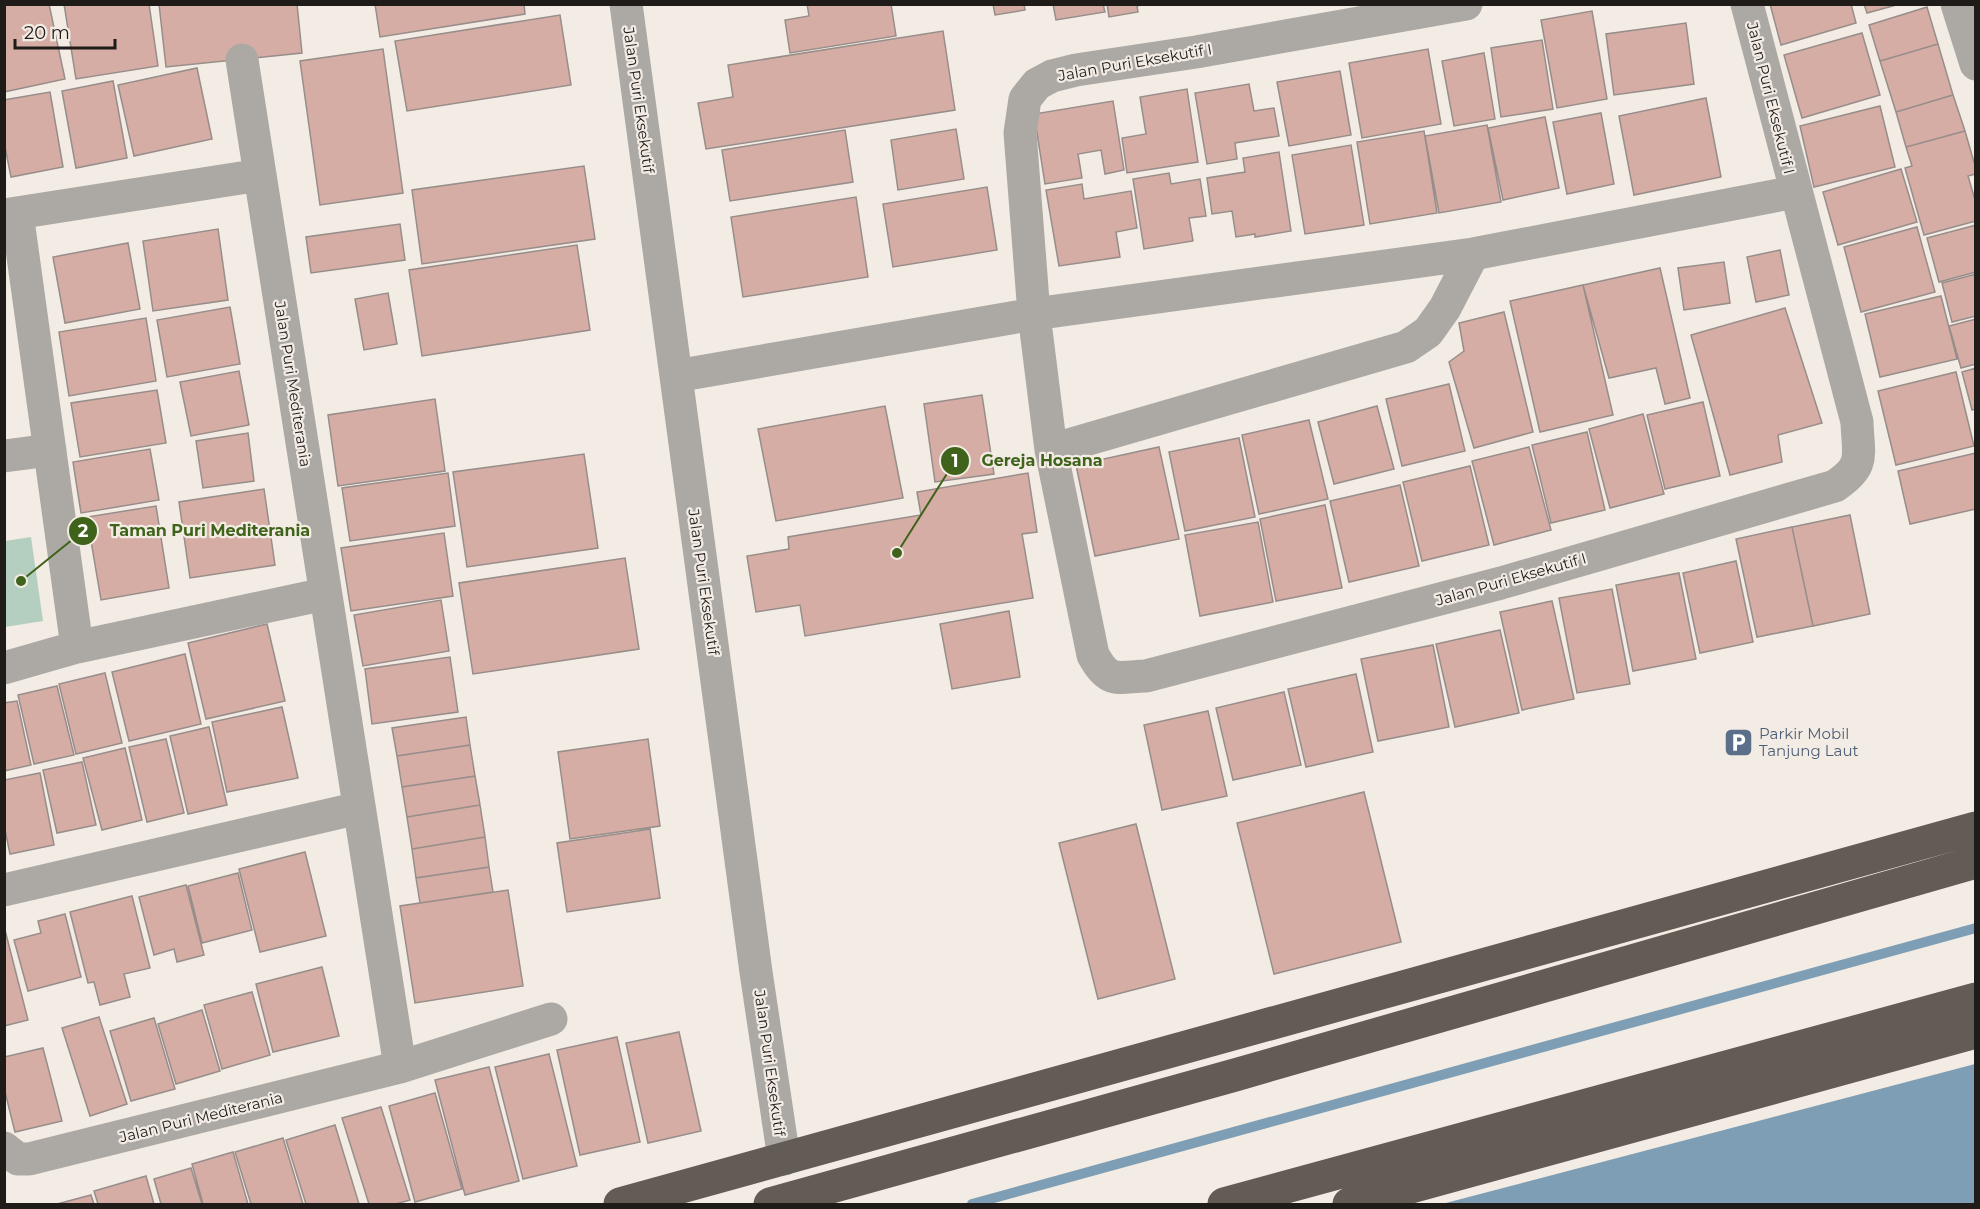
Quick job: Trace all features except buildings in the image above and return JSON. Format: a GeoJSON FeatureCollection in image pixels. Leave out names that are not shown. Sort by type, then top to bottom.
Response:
{"type":"FeatureCollection","features":[{"type":"Feature","properties":{"kind":"highway"},"geometry":{"type":"LineString","coordinates":[[620,1204],[1976,828]]}},
{"type":"Feature","properties":{"kind":"highway"},"geometry":{"type":"LineString","coordinates":[[770,1204],[1235,1075],[1976,862]]}},
{"type":"Feature","properties":{"kind":"highway"},"geometry":{"type":"LineString","coordinates":[[1224,1204],[1976,999]]}},
{"type":"Feature","properties":{"kind":"highway"},"geometry":{"type":"LineString","coordinates":[[1348,1204],[1976,1032]]}},
{"type":"Feature","properties":{"kind":"street","name":"Jalan Puri Eksekutif"},"geometry":{"type":"LineString","coordinates":[[626,4],[784,1159]]}},
{"type":"Feature","properties":{"kind":"street","name":"Jalan Puri Eksekutif I"},"geometry":{"type":"LineString","coordinates":[[1466,4],[1196,52],[1076,70],[1052,76],[1037,84],[1025,99],[1020,133],[1034,314],[1052,450],[1094,655],[1102,670],[1112,678],[1146,676],[1501,583],[1835,486],[1851,475],[1859,463],[1857,422],[1747,4]]}},
{"type":"Feature","properties":{"kind":"street"},"geometry":{"type":"LineString","coordinates":[[1957,4],[1976,64]]}},
{"type":"Feature","properties":{"kind":"street","name":"Jalan Puri Mediterania"},"geometry":{"type":"LineString","coordinates":[[242,60],[400,1067]]}},
{"type":"Feature","properties":{"kind":"street"},"geometry":{"type":"LineString","coordinates":[[77,647],[50,450],[11,214],[260,175]]}},
{"type":"Feature","properties":{"kind":"street","name":"Jalan Puri Eksekutif I"},"geometry":{"type":"LineString","coordinates":[[676,376],[1034,314],[1473,254],[1795,192]]}},
{"type":"Feature","properties":{"kind":"street"},"geometry":{"type":"LineString","coordinates":[[1052,450],[1406,347],[1428,332],[1445,308],[1473,254]]}},
{"type":"Feature","properties":{"kind":"street"},"geometry":{"type":"LineString","coordinates":[[4,456],[50,450]]}},
{"type":"Feature","properties":{"kind":"street"},"geometry":{"type":"LineString","coordinates":[[4,668],[77,647],[326,594]]}},
{"type":"Feature","properties":{"kind":"street"},"geometry":{"type":"LineString","coordinates":[[4,890],[359,808]]}},
{"type":"Feature","properties":{"kind":"street","name":"Jalan Puri Mediterania"},"geometry":{"type":"LineString","coordinates":[[4,1148],[18,1159],[29,1160],[400,1067],[551,1018]]}},
{"type":"Feature","properties":{"kind":"green space"},"geometry":{"type":"Polygon","coordinates":[[[31,537],[43,621],[5,627],[5,541],[31,537]]]}},
{"type":"Feature","properties":{"kind":"water"},"geometry":{"type":"Polygon","coordinates":[[[1975,1064],[1975,1204],[1442,1204],[1975,1064]]]}},
{"type":"Feature","properties":{"kind":"waterway"},"geometry":{"type":"LineString","coordinates":[[972,1204],[1976,928]]}},
{"type":"Feature","properties":{"kind":"place","name":"Gereja Hosana"},"geometry":{"type":"Point","coordinates":[897,553]}},
{"type":"Feature","properties":{"kind":"place","name":"Taman Puri Mediterania"},"geometry":{"type":"Point","coordinates":[21,581]}},
{"type":"Feature","properties":{"kind":"place","name":"Parkir Mobil Tanjung Laut"},"geometry":{"type":"Point","coordinates":[1738,742]}}]}
